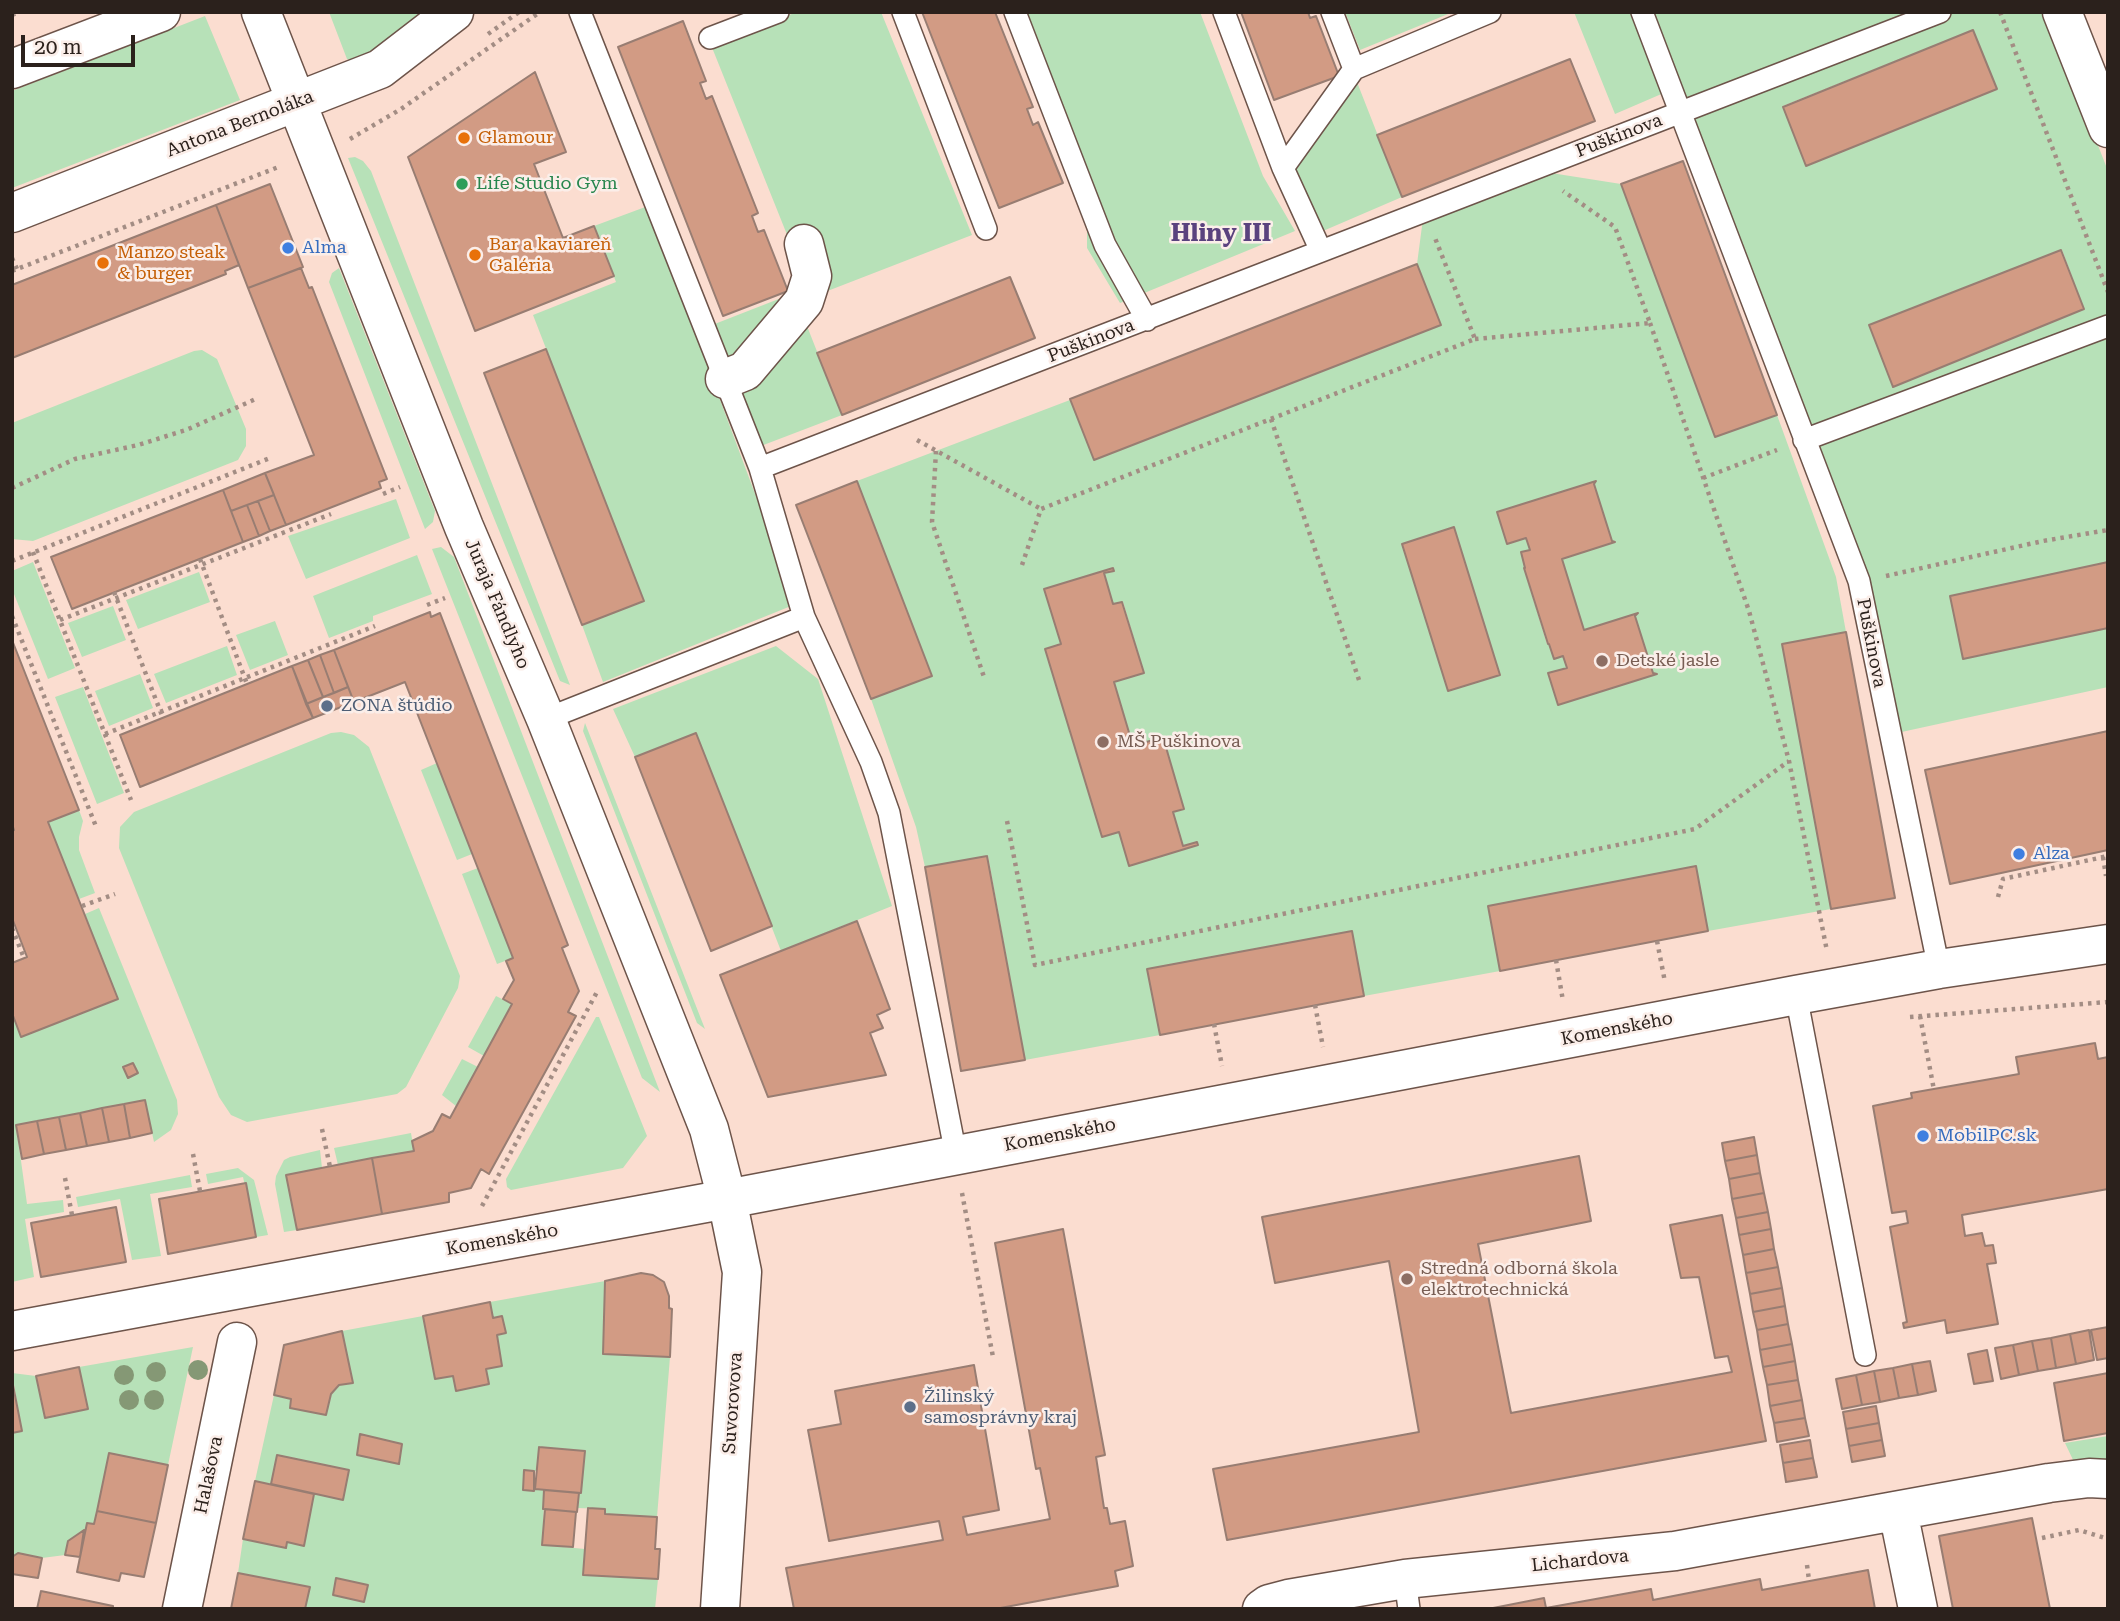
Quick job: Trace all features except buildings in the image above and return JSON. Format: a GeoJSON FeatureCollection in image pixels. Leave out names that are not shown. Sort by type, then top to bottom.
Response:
{"type":"FeatureCollection","features":[{"type":"Feature","properties":{"kind":"street"},"geometry":{"type":"LineString","coordinates":[[12,69],[161,12]]}},
{"type":"Feature","properties":{"kind":"street","name":"Juraja Fándlyho"},"geometry":{"type":"LineString","coordinates":[[261,12],[459,514],[545,719],[709,1129],[727,1199]]}},
{"type":"Feature","properties":{"kind":"street","name":"Antona Bernoláka"},"geometry":{"type":"LineString","coordinates":[[12,213],[380,69],[454,12]]}},
{"type":"Feature","properties":{"kind":"street"},"geometry":{"type":"LineString","coordinates":[[2062,12],[2108,128]]}},
{"type":"Feature","properties":{"kind":"street"},"geometry":{"type":"LineString","coordinates":[[725,379],[745,371],[804,301],[812,276],[804,244]]}},
{"type":"Feature","properties":{"kind":"street","name":"Komenského"},"geometry":{"type":"LineString","coordinates":[[12,1331],[727,1199],[1796,995],[1939,969],[2108,944]]}},
{"type":"Feature","properties":{"kind":"street","name":"Suvorovova"},"geometry":{"type":"LineString","coordinates":[[720,1609],[742,1272],[727,1199]]}},
{"type":"Feature","properties":{"kind":"street","name":"Halašova"},"geometry":{"type":"LineString","coordinates":[[182,1609],[237,1342]]}},
{"type":"Feature","properties":{"kind":"street","name":"Lichardova"},"geometry":{"type":"LineString","coordinates":[[1262,1609],[1269,1604],[1288,1599],[1407,1594],[1675,1551],[2049,1483],[2089,1478],[2108,1479]]}},
{"type":"Feature","properties":{"kind":"street"},"geometry":{"type":"LineString","coordinates":[[1898,1511],[1918,1609]]}},
{"type":"Feature","properties":{"kind":"lane"},"geometry":{"type":"LineString","coordinates":[[580,12],[760,468],[804,617],[871,762],[889,813],[957,1155]]}},
{"type":"Feature","properties":{"kind":"lane"},"geometry":{"type":"LineString","coordinates":[[710,38],[778,12]]}},
{"type":"Feature","properties":{"kind":"lane"},"geometry":{"type":"LineString","coordinates":[[903,12],[986,229]]}},
{"type":"Feature","properties":{"kind":"lane"},"geometry":{"type":"LineString","coordinates":[[1015,12],[1105,245],[1147,320]]}},
{"type":"Feature","properties":{"kind":"lane"},"geometry":{"type":"LineString","coordinates":[[1224,12],[1283,168],[1321,251]]}},
{"type":"Feature","properties":{"kind":"lane"},"geometry":{"type":"LineString","coordinates":[[1332,12],[1354,69]]}},
{"type":"Feature","properties":{"kind":"lane"},"geometry":{"type":"LineString","coordinates":[[1283,168],[1354,69],[1490,12]]}},
{"type":"Feature","properties":{"kind":"lane"},"geometry":{"type":"LineString","coordinates":[[1642,12],[1680,113],[1940,12]]}},
{"type":"Feature","properties":{"kind":"lane","name":"Puškinova"},"geometry":{"type":"LineString","coordinates":[[760,468],[1680,113],[1859,581],[1939,969]]}},
{"type":"Feature","properties":{"kind":"lane"},"geometry":{"type":"LineString","coordinates":[[1804,440],[2108,326]]}},
{"type":"Feature","properties":{"kind":"lane"},"geometry":{"type":"LineString","coordinates":[[545,719],[804,617]]}},
{"type":"Feature","properties":{"kind":"lane"},"geometry":{"type":"LineString","coordinates":[[1796,995],[1866,1355]]}},
{"type":"Feature","properties":{"kind":"path"},"geometry":{"type":"LineString","coordinates":[[12,15],[19,12]]}},
{"type":"Feature","properties":{"kind":"path"},"geometry":{"type":"LineString","coordinates":[[349,140],[401,109],[540,12]]}},
{"type":"Feature","properties":{"kind":"path"},"geometry":{"type":"LineString","coordinates":[[2000,12],[2108,292]]}},
{"type":"Feature","properties":{"kind":"path"},"geometry":{"type":"LineString","coordinates":[[12,258],[14,270],[288,164]]}},
{"type":"Feature","properties":{"kind":"path"},"geometry":{"type":"LineString","coordinates":[[1532,170],[1615,227],[1749,611],[1789,761],[1827,952]]}},
{"type":"Feature","properties":{"kind":"path"},"geometry":{"type":"LineString","coordinates":[[1424,211],[1475,340]]}},
{"type":"Feature","properties":{"kind":"path"},"geometry":{"type":"LineString","coordinates":[[1022,565],[1041,509],[1475,340],[1650,323]]}},
{"type":"Feature","properties":{"kind":"path"},"geometry":{"type":"LineString","coordinates":[[12,488],[75,459],[138,445],[186,430],[258,398]]}},
{"type":"Feature","properties":{"kind":"path"},"geometry":{"type":"LineString","coordinates":[[1271,419],[1360,683]]}},
{"type":"Feature","properties":{"kind":"path"},"geometry":{"type":"LineString","coordinates":[[883,420],[1041,509]]}},
{"type":"Feature","properties":{"kind":"path"},"geometry":{"type":"LineString","coordinates":[[1703,478],[1804,440]]}},
{"type":"Feature","properties":{"kind":"path"},"geometry":{"type":"LineString","coordinates":[[936,451],[932,522],[984,677]]}},
{"type":"Feature","properties":{"kind":"path"},"geometry":{"type":"LineString","coordinates":[[12,561],[270,458]]}},
{"type":"Feature","properties":{"kind":"path"},"geometry":{"type":"LineString","coordinates":[[383,494],[400,487]]}},
{"type":"Feature","properties":{"kind":"path"},"geometry":{"type":"LineString","coordinates":[[60,620],[115,595],[331,514]]}},
{"type":"Feature","properties":{"kind":"path"},"geometry":{"type":"LineString","coordinates":[[1859,581],[2043,541],[2108,530]]}},
{"type":"Feature","properties":{"kind":"path"},"geometry":{"type":"LineString","coordinates":[[33,552],[131,800]]}},
{"type":"Feature","properties":{"kind":"path"},"geometry":{"type":"LineString","coordinates":[[201,562],[246,681]]}},
{"type":"Feature","properties":{"kind":"path"},"geometry":{"type":"LineString","coordinates":[[115,595],[162,715]]}},
{"type":"Feature","properties":{"kind":"path"},"geometry":{"type":"LineString","coordinates":[[428,606],[445,598]]}},
{"type":"Feature","properties":{"kind":"path"},"geometry":{"type":"LineString","coordinates":[[12,615],[97,829]]}},
{"type":"Feature","properties":{"kind":"path"},"geometry":{"type":"LineString","coordinates":[[105,734],[162,715],[376,626]]}},
{"type":"Feature","properties":{"kind":"path"},"geometry":{"type":"LineString","coordinates":[[1007,821],[1035,965],[1695,829],[1789,761]]}},
{"type":"Feature","properties":{"kind":"path"},"geometry":{"type":"LineString","coordinates":[[1998,897],[2003,879],[2105,857],[2106,876]]}},
{"type":"Feature","properties":{"kind":"path"},"geometry":{"type":"LineString","coordinates":[[82,906],[115,894]]}},
{"type":"Feature","properties":{"kind":"path"},"geometry":{"type":"LineString","coordinates":[[14,931],[24,958]]}},
{"type":"Feature","properties":{"kind":"path"},"geometry":{"type":"LineString","coordinates":[[1657,941],[1665,983]]}},
{"type":"Feature","properties":{"kind":"path"},"geometry":{"type":"LineString","coordinates":[[1556,960],[1564,1002]]}},
{"type":"Feature","properties":{"kind":"path"},"geometry":{"type":"LineString","coordinates":[[480,1210],[598,990]]}},
{"type":"Feature","properties":{"kind":"path"},"geometry":{"type":"LineString","coordinates":[[1908,1017],[2108,1002]]}},
{"type":"Feature","properties":{"kind":"path"},"geometry":{"type":"LineString","coordinates":[[1315,1006],[1323,1048]]}},
{"type":"Feature","properties":{"kind":"path"},"geometry":{"type":"LineString","coordinates":[[1920,1016],[1934,1090]]}},
{"type":"Feature","properties":{"kind":"path"},"geometry":{"type":"LineString","coordinates":[[1214,1024],[1222,1067]]}},
{"type":"Feature","properties":{"kind":"path"},"geometry":{"type":"LineString","coordinates":[[322,1129],[330,1167]]}},
{"type":"Feature","properties":{"kind":"path"},"geometry":{"type":"LineString","coordinates":[[193,1154],[200,1191]]}},
{"type":"Feature","properties":{"kind":"path"},"geometry":{"type":"LineString","coordinates":[[65,1178],[72,1215]]}},
{"type":"Feature","properties":{"kind":"path"},"geometry":{"type":"LineString","coordinates":[[962,1192],[993,1357]]}},
{"type":"Feature","properties":{"kind":"path"},"geometry":{"type":"LineString","coordinates":[[2042,1538],[2079,1530],[2108,1539]]}},
{"type":"Feature","properties":{"kind":"green space"},"geometry":{"type":"Polygon","coordinates":[[[329,12],[429,12],[376,53],[355,61],[347,59],[329,12]]]}},
{"type":"Feature","properties":{"kind":"green space"},"geometry":{"type":"Polygon","coordinates":[[[797,12],[881,12],[972,235],[812,297],[711,45],[797,12]]]}},
{"type":"Feature","properties":{"kind":"green space"},"geometry":{"type":"Polygon","coordinates":[[[1019,12],[1200,12],[1263,176],[1295,231],[1120,303],[1087,248],[1087,183],[1019,12]]]}},
{"type":"Feature","properties":{"kind":"green space"},"geometry":{"type":"Polygon","coordinates":[[[1345,12],[1453,12],[1360,50],[1345,12]]]}},
{"type":"Feature","properties":{"kind":"green space"},"geometry":{"type":"Polygon","coordinates":[[[1574,12],[2046,12],[2108,171],[2108,562],[1951,596],[2108,628],[2108,687],[1897,733],[1863,566],[1680,86],[1615,114],[1574,12]],[[1973,30],[1783,106],[1806,165],[1997,89],[1973,30]],[[2062,250],[1870,325],[1893,387],[2084,309],[2062,250]]]}},
{"type":"Feature","properties":{"kind":"green space"},"geometry":{"type":"Polygon","coordinates":[[[205,16],[240,100],[12,188],[12,91],[205,16]]]}},
{"type":"Feature","properties":{"kind":"green space"},"geometry":{"type":"Polygon","coordinates":[[[1355,77],[1402,197],[1316,234],[1276,169],[1355,77]]]}},
{"type":"Feature","properties":{"kind":"green space"},"geometry":{"type":"Polygon","coordinates":[[[355,157],[363,161],[371,171],[570,685],[560,681],[348,158],[355,157]]]}},
{"type":"Feature","properties":{"kind":"green space"},"geometry":{"type":"Polygon","coordinates":[[[1532,170],[1621,184],[1715,437],[1777,415],[1836,577],[1846,632],[1782,644],[1831,909],[1708,931],[1695,867],[1488,906],[1500,971],[1364,996],[1351,931],[1148,969],[1160,1035],[1025,1060],[988,856],[925,867],[916,827],[871,699],[932,676],[857,481],[1070,400],[1094,459],[1441,325],[1417,264],[1424,211],[1532,170]],[[1596,482],[1497,512],[1507,544],[1526,538],[1530,550],[1521,553],[1547,644],[1554,659],[1563,656],[1567,668],[1548,674],[1558,705],[1656,674],[1653,673],[1635,616],[1638,613],[1584,630],[1562,559],[1615,542],[1612,541],[1594,484],[1596,482]],[[1454,528],[1402,544],[1500,674],[1454,528]],[[1113,568],[1045,589],[1061,644],[1045,649],[1102,836],[1119,832],[1129,866],[1198,845],[1197,842],[1183,846],[1173,812],[1184,808],[1163,737],[1133,746],[1114,682],[1144,672],[1123,602],[1113,604],[1104,573],[1113,571],[1113,568]]]}},
{"type":"Feature","properties":{"kind":"green space"},"geometry":{"type":"Polygon","coordinates":[[[648,206],[796,604],[603,682],[582,625],[644,601],[533,315],[616,282],[594,226],[648,206]]]}},
{"type":"Feature","properties":{"kind":"green space"},"geometry":{"type":"Polygon","coordinates":[[[339,268],[435,511],[433,522],[425,529],[329,282],[332,273],[339,268]]]}},
{"type":"Feature","properties":{"kind":"green space"},"geometry":{"type":"Polygon","coordinates":[[[794,293],[842,415],[753,449],[707,327],[794,293]]]}},
{"type":"Feature","properties":{"kind":"green space"},"geometry":{"type":"Polygon","coordinates":[[[202,350],[217,359],[246,429],[246,446],[238,460],[33,541],[12,539],[12,423],[202,350]]]}},
{"type":"Feature","properties":{"kind":"green space"},"geometry":{"type":"Polygon","coordinates":[[[396,499],[410,538],[306,579],[288,536],[396,499]]]}},
{"type":"Feature","properties":{"kind":"green space"},"geometry":{"type":"Polygon","coordinates":[[[441,547],[454,557],[660,1092],[642,1078],[432,549],[441,547]]]}},
{"type":"Feature","properties":{"kind":"green space"},"geometry":{"type":"Polygon","coordinates":[[[417,555],[432,594],[373,616],[373,621],[329,638],[313,596],[417,555]]]}},
{"type":"Feature","properties":{"kind":"green space"},"geometry":{"type":"Polygon","coordinates":[[[33,562],[75,668],[48,679],[12,589],[12,571],[33,562]]]}},
{"type":"Feature","properties":{"kind":"green space"},"geometry":{"type":"Polygon","coordinates":[[[199,572],[210,602],[138,629],[126,600],[199,572]]]}},
{"type":"Feature","properties":{"kind":"green space"},"geometry":{"type":"Polygon","coordinates":[[[113,606],[126,640],[82,657],[68,623],[113,606]]]}},
{"type":"Feature","properties":{"kind":"green space"},"geometry":{"type":"Polygon","coordinates":[[[275,621],[288,655],[250,670],[236,635],[275,621]]]}},
{"type":"Feature","properties":{"kind":"green space"},"geometry":{"type":"Polygon","coordinates":[[[227,646],[237,675],[166,703],[154,674],[227,646]]]}},
{"type":"Feature","properties":{"kind":"green space"},"geometry":{"type":"Polygon","coordinates":[[[776,646],[818,679],[892,906],[781,951],[696,733],[635,757],[613,709],[776,646]]]}},
{"type":"Feature","properties":{"kind":"green space"},"geometry":{"type":"Polygon","coordinates":[[[140,674],[153,708],[109,726],[95,691],[140,674]]]}},
{"type":"Feature","properties":{"kind":"green space"},"geometry":{"type":"Polygon","coordinates":[[[83,687],[124,793],[97,804],[55,697],[83,687]]]}},
{"type":"Feature","properties":{"kind":"green space"},"geometry":{"type":"Polygon","coordinates":[[[585,723],[705,1029],[697,1023],[583,731],[585,723]]]}},
{"type":"Feature","properties":{"kind":"green space"},"geometry":{"type":"Polygon","coordinates":[[[331,733],[354,735],[369,747],[460,976],[458,988],[406,1087],[397,1094],[247,1122],[231,1115],[219,1097],[119,848],[120,827],[134,812],[331,733]]]}},
{"type":"Feature","properties":{"kind":"green space"},"geometry":{"type":"Polygon","coordinates":[[[437,763],[472,854],[457,860],[421,770],[437,763]]]}},
{"type":"Feature","properties":{"kind":"green space"},"geometry":{"type":"Polygon","coordinates":[[[79,810],[83,821],[79,850],[95,893],[79,899],[48,822],[79,810]]]}},
{"type":"Feature","properties":{"kind":"green space"},"geometry":{"type":"Polygon","coordinates":[[[478,868],[513,958],[497,964],[462,874],[478,868]]]}},
{"type":"Feature","properties":{"kind":"green space"},"geometry":{"type":"Polygon","coordinates":[[[99,908],[177,1100],[178,1114],[171,1130],[154,1142],[145,1100],[16,1125],[27,1204],[63,1200],[64,1212],[25,1219],[34,1277],[12,1282],[12,1013],[117,999],[85,914],[99,908]]]}},
{"type":"Feature","properties":{"kind":"green space"},"geometry":{"type":"Polygon","coordinates":[[[496,996],[512,1004],[484,1056],[468,1047],[496,996]]]}},
{"type":"Feature","properties":{"kind":"green space"},"geometry":{"type":"Polygon","coordinates":[[[596,1017],[599,1017],[647,1136],[623,1168],[511,1190],[507,1187],[506,1179],[596,1017]]]}},
{"type":"Feature","properties":{"kind":"green space"},"geometry":{"type":"Polygon","coordinates":[[[462,1059],[478,1067],[456,1106],[442,1095],[462,1059]]]}},
{"type":"Feature","properties":{"kind":"green space"},"geometry":{"type":"Polygon","coordinates":[[[411,1133],[414,1151],[338,1165],[334,1148],[411,1133]]]}},
{"type":"Feature","properties":{"kind":"green space"},"geometry":{"type":"Polygon","coordinates":[[[320,1150],[322,1168],[297,1230],[284,1232],[275,1184],[276,1176],[284,1160],[320,1150]]]}},
{"type":"Feature","properties":{"kind":"green space"},"geometry":{"type":"Polygon","coordinates":[[[238,1168],[254,1180],[268,1235],[256,1237],[243,1177],[208,1184],[206,1174],[238,1168]]]}},
{"type":"Feature","properties":{"kind":"green space"},"geometry":{"type":"Polygon","coordinates":[[[190,1175],[192,1187],[150,1194],[161,1256],[132,1260],[120,1199],[78,1207],[76,1197],[190,1175]]]}},
{"type":"Feature","properties":{"kind":"green space"},"geometry":{"type":"Polygon","coordinates":[[[605,1281],[603,1354],[670,1357],[657,1517],[605,1514],[605,1509],[577,1508],[584,1451],[539,1447],[537,1471],[524,1471],[523,1490],[544,1490],[543,1545],[585,1549],[584,1575],[658,1579],[655,1609],[305,1609],[309,1587],[238,1573],[243,1539],[286,1548],[287,1542],[303,1545],[314,1494],[343,1499],[349,1470],[278,1455],[271,1484],[255,1481],[274,1395],[291,1399],[291,1408],[326,1415],[331,1394],[339,1385],[353,1383],[342,1331],[423,1316],[435,1379],[453,1376],[456,1391],[488,1384],[486,1369],[502,1366],[497,1335],[505,1333],[502,1316],[493,1318],[490,1302],[605,1281]]]}},
{"type":"Feature","properties":{"kind":"green space"},"geometry":{"type":"Polygon","coordinates":[[[193,1347],[168,1465],[109,1453],[94,1524],[87,1523],[85,1531],[68,1541],[65,1555],[42,1558],[18,1553],[12,1557],[12,1433],[22,1431],[12,1373],[36,1376],[87,1409],[79,1367],[193,1347]]]}},
{"type":"Feature","properties":{"kind":"green space"},"geometry":{"type":"Polygon","coordinates":[[[2108,1436],[2108,1460],[2074,1462],[2065,1443],[2108,1436]]]}},
{"type":"Feature","properties":{"kind":"place","name":"Glamour"},"geometry":{"type":"Point","coordinates":[464,138]}},
{"type":"Feature","properties":{"kind":"place","name":"Life Studio Gym"},"geometry":{"type":"Point","coordinates":[462,184]}},
{"type":"Feature","properties":{"kind":"place","name":"Alma"},"geometry":{"type":"Point","coordinates":[288,248]}},
{"type":"Feature","properties":{"kind":"place","name":"Bar a kaviareň Galéria"},"geometry":{"type":"Point","coordinates":[475,255]}},
{"type":"Feature","properties":{"kind":"place","name":"Manzo steak & burger"},"geometry":{"type":"Point","coordinates":[103,263]}},
{"type":"Feature","properties":{"kind":"place","name":"Detské jasle"},"geometry":{"type":"Point","coordinates":[1602,661]}},
{"type":"Feature","properties":{"kind":"place","name":"ZONA štúdio"},"geometry":{"type":"Point","coordinates":[327,706]}},
{"type":"Feature","properties":{"kind":"place","name":"MŠ Puškinova"},"geometry":{"type":"Point","coordinates":[1103,742]}},
{"type":"Feature","properties":{"kind":"place","name":"Alza"},"geometry":{"type":"Point","coordinates":[2019,854]}},
{"type":"Feature","properties":{"kind":"place","name":"MobilPC.sk"},"geometry":{"type":"Point","coordinates":[1923,1136]}},
{"type":"Feature","properties":{"kind":"place","name":"Stredná odborná škola elektrotechnická"},"geometry":{"type":"Point","coordinates":[1407,1279]}},
{"type":"Feature","properties":{"kind":"place","name":"Žilinský samosprávny kraj"},"geometry":{"type":"Point","coordinates":[910,1407]}},
{"type":"Feature","properties":{"kind":"district","name":"Hliny III"},"geometry":{"type":"Point","coordinates":[1221,234]}}]}
